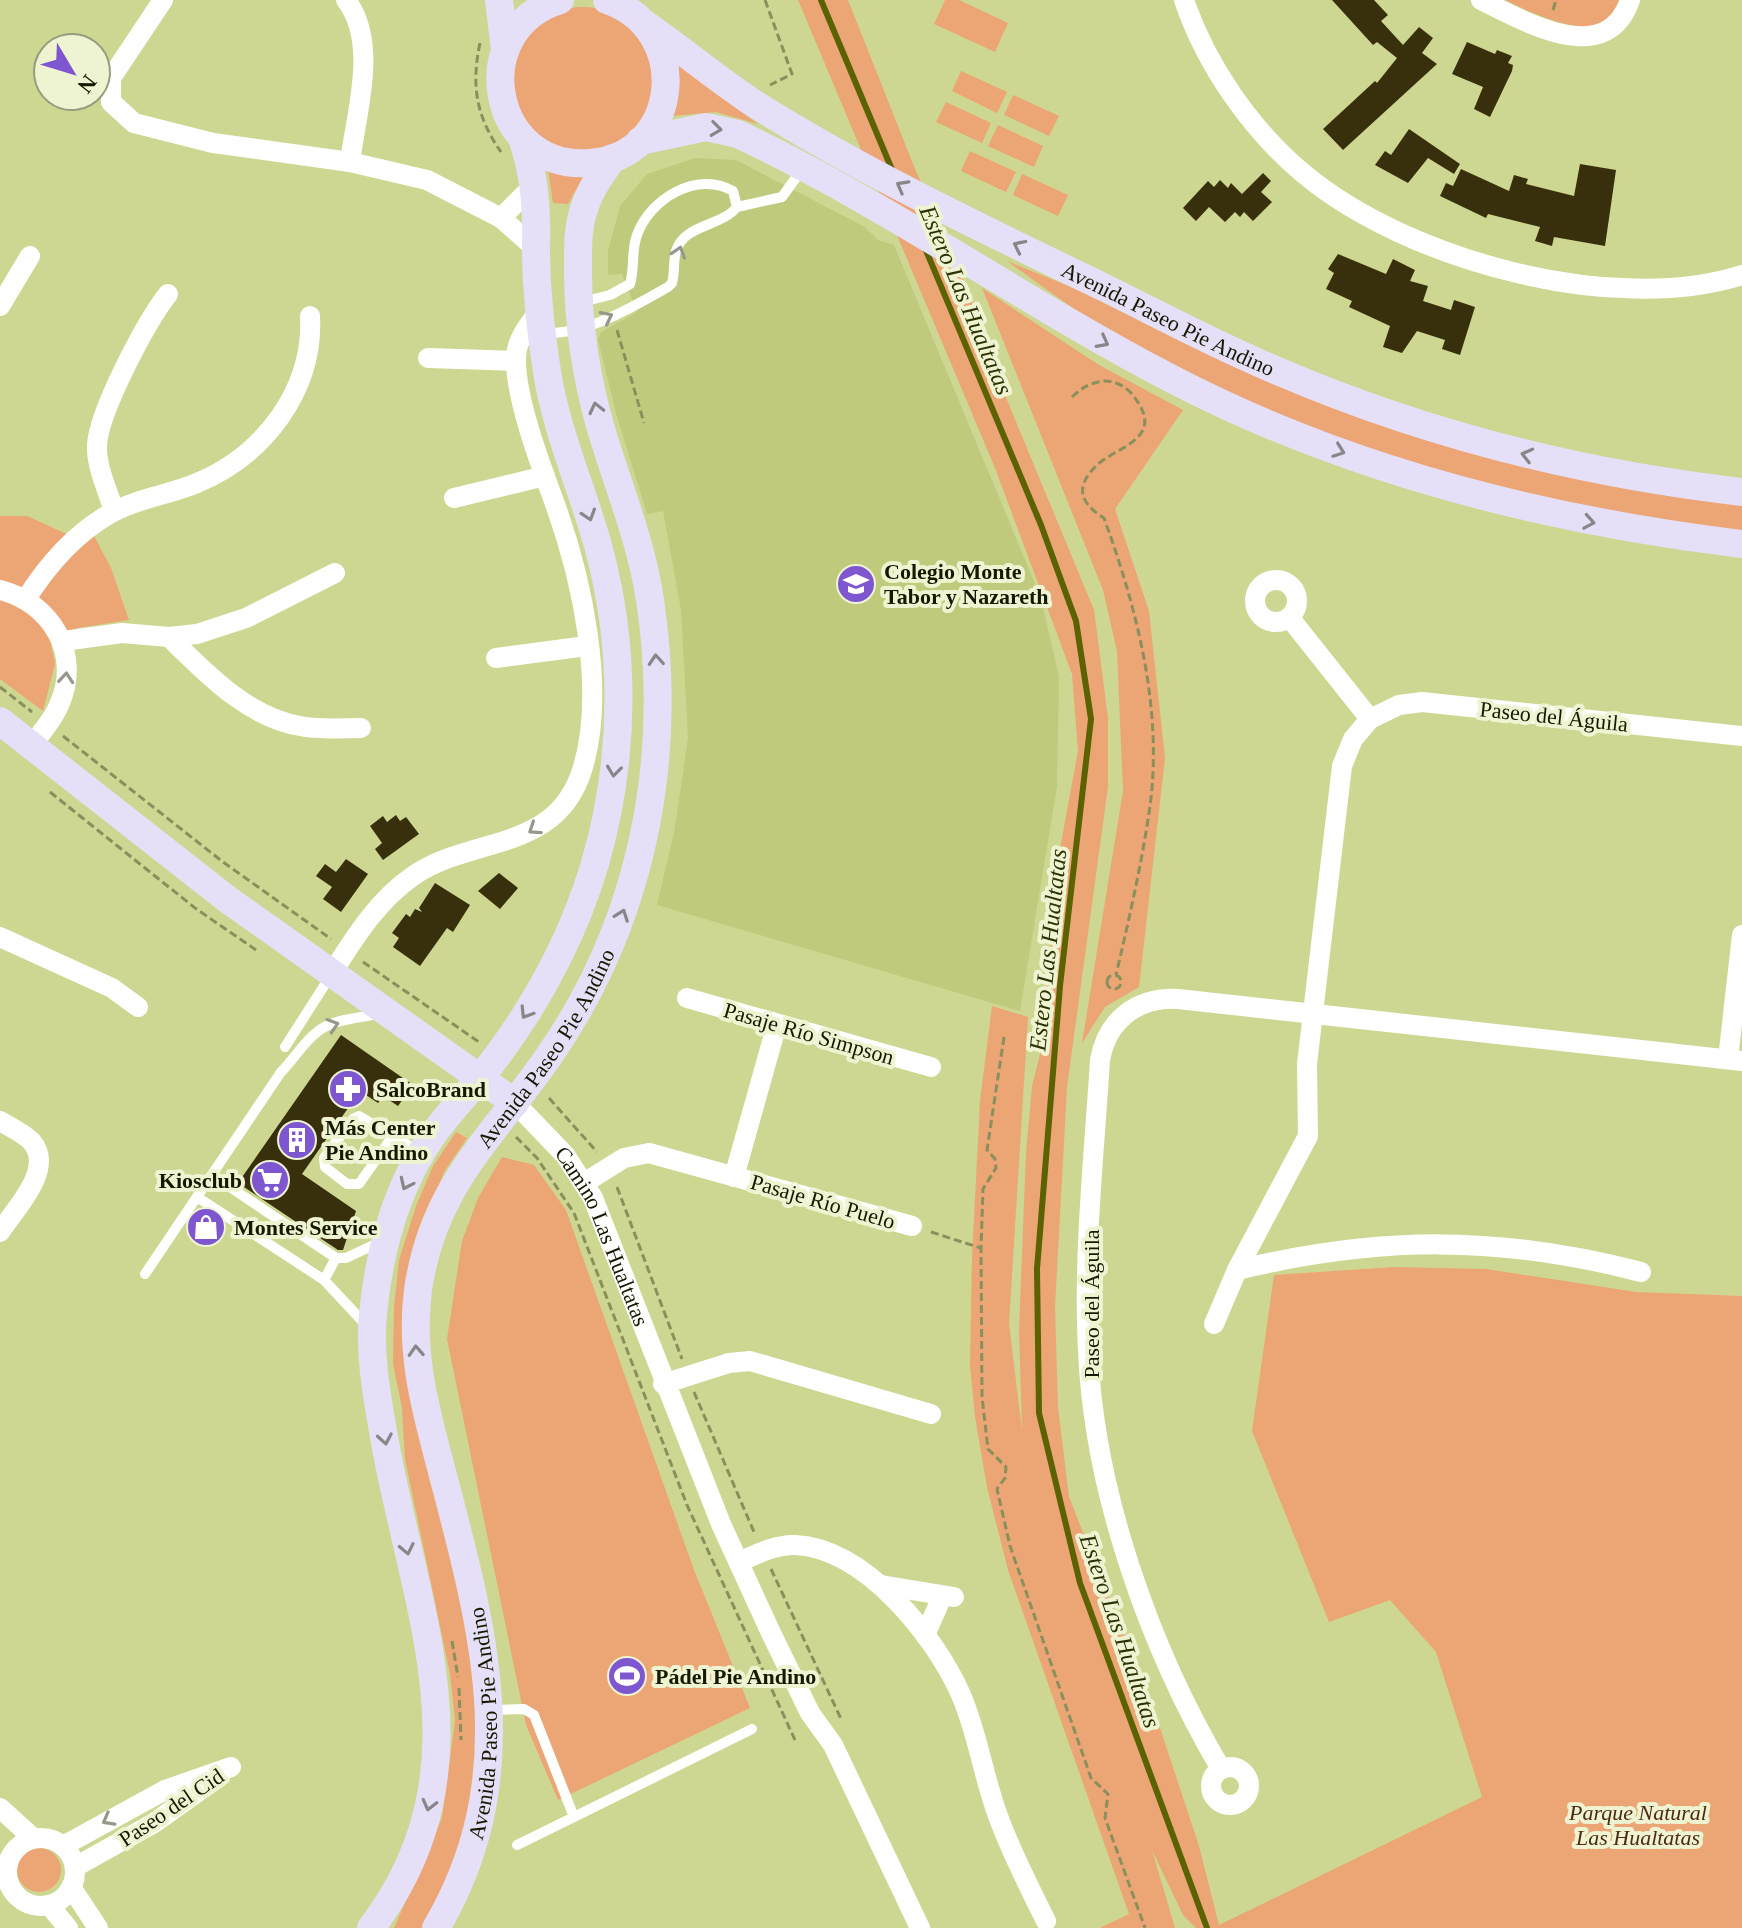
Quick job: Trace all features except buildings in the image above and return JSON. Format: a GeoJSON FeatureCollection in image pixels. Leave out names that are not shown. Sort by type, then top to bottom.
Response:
{"type":"FeatureCollection","features":[{"type":"Feature","properties":{"kind":"street"},"geometry":{"type":"LineString","coordinates":[[163,0],[111,78],[109,97],[119,112],[134,123],[213,143],[350,162],[442,185],[481,211],[501,218],[536,249]]}},
{"type":"Feature","properties":{"kind":"street"},"geometry":{"type":"LineString","coordinates":[[346,0],[360,26],[363,46],[350,162]]}},
{"type":"Feature","properties":{"kind":"street"},"geometry":{"type":"LineString","coordinates":[[493,45],[499,0]]}},
{"type":"Feature","properties":{"kind":"street"},"geometry":{"type":"LineString","coordinates":[[493,45],[529,16],[560,0]]}},
{"type":"Feature","properties":{"kind":"street","name":"Avenida Paseo Pie Andino"},"geometry":{"type":"LineString","coordinates":[[607,0],[627,9],[756,104],[847,156],[957,216],[1238,354],[1415,423],[1567,465],[1742,492]]}},
{"type":"Feature","properties":{"kind":"street"},"geometry":{"type":"LineString","coordinates":[[1184,0],[1220,74],[1268,140],[1317,185],[1372,218],[1424,242],[1490,266],[1574,282],[1631,289],[1677,288],[1742,275]]}},
{"type":"Feature","properties":{"kind":"street"},"geometry":{"type":"LineString","coordinates":[[1481,0],[1548,29],[1584,38],[1599,35],[1615,26],[1630,0]]}},
{"type":"Feature","properties":{"kind":"street"},"geometry":{"type":"LineString","coordinates":[[514,148],[541,153],[564,162],[589,163],[613,158],[640,141],[656,120],[667,83],[660,45],[645,24]]}},
{"type":"Feature","properties":{"kind":"street","name":"Avenida Paseo Pie Andino"},"geometry":{"type":"LineString","coordinates":[[371,1928],[404,1874],[420,1834],[432,1792],[439,1732],[432,1660],[383,1430],[372,1335],[385,1239],[421,1153],[528,1011],[567,939],[595,860],[617,751],[618,655],[612,605],[593,526],[555,412],[541,322],[535,184],[514,148],[493,45]]}},
{"type":"Feature","properties":{"kind":"street","name":"Avenida Paseo Pie Andino"},"geometry":{"type":"LineString","coordinates":[[640,141],[680,130],[717,128],[746,137],[972,261],[1085,333],[1173,380],[1307,439],[1473,496],[1646,533],[1742,544]]}},
{"type":"Feature","properties":{"kind":"street","name":"Avenida Paseo Pie Andino"},"geometry":{"type":"LineString","coordinates":[[436,1928],[468,1862],[483,1811],[491,1749],[491,1710],[487,1672],[466,1571],[420,1390],[416,1329],[422,1269],[443,1204],[480,1143],[515,1103],[570,1024],[619,923],[643,845],[655,764],[657,665],[645,568],[600,426],[579,315],[581,221],[591,191],[613,158]]}},
{"type":"Feature","properties":{"kind":"street"},"geometry":{"type":"LineString","coordinates":[[501,218],[535,184]]}},
{"type":"Feature","properties":{"kind":"street"},"geometry":{"type":"LineString","coordinates":[[0,306],[30,256]]}},
{"type":"Feature","properties":{"kind":"street"},"geometry":{"type":"LineString","coordinates":[[114,511],[97,455],[98,438],[135,347],[168,294]]}},
{"type":"Feature","properties":{"kind":"street"},"geometry":{"type":"LineString","coordinates":[[26,599],[68,545],[114,511],[215,475],[265,436],[284,411],[300,381],[309,350],[310,316]]}},
{"type":"Feature","properties":{"kind":"street"},"geometry":{"type":"LineString","coordinates":[[340,962],[380,904],[414,876],[452,856],[525,835],[544,822],[567,799],[580,775],[588,738],[590,690],[587,646],[571,555],[545,476],[516,361],[520,341],[541,322]]}},
{"type":"Feature","properties":{"kind":"street"},"geometry":{"type":"LineString","coordinates":[[428,358],[516,361]]}},
{"type":"Feature","properties":{"kind":"street"},"geometry":{"type":"LineString","coordinates":[[454,498],[545,476]]}},
{"type":"Feature","properties":{"kind":"street"},"geometry":{"type":"LineString","coordinates":[[63,641],[122,633],[169,637],[197,634],[246,618],[335,573]]}},
{"type":"Feature","properties":{"kind":"street"},"geometry":{"type":"LineString","coordinates":[[0,590],[26,599],[46,616],[63,641],[67,679],[60,703],[40,735]]}},
{"type":"Feature","properties":{"kind":"street"},"geometry":{"type":"LineString","coordinates":[[1214,1324],[1237,1270],[1305,1148],[1309,1128],[1305,1088],[1312,1014],[1342,766],[1353,739],[1370,719],[1289,617]]}},
{"type":"Feature","properties":{"kind":"street"},"geometry":{"type":"LineString","coordinates":[[169,637],[215,679],[260,713],[300,727],[361,728]]}},
{"type":"Feature","properties":{"kind":"street"},"geometry":{"type":"LineString","coordinates":[[496,658],[587,646]]}},
{"type":"Feature","properties":{"kind":"street","name":"Paseo del Águila"},"geometry":{"type":"LineString","coordinates":[[1370,719],[1399,705],[1422,702],[1742,736]]}},
{"type":"Feature","properties":{"kind":"street","name":"Camino Las Hualtatas"},"geometry":{"type":"LineString","coordinates":[[0,721],[40,735],[176,861],[340,962],[388,1011],[481,1076],[552,1139],[584,1183],[604,1225],[663,1384],[739,1562],[810,1713],[833,1745],[920,1928]]}},
{"type":"Feature","properties":{"kind":"street"},"geometry":{"type":"LineString","coordinates":[[1735,1060],[1742,935]]}},
{"type":"Feature","properties":{"kind":"street"},"geometry":{"type":"LineString","coordinates":[[0,937],[112,988],[138,1007]]}},
{"type":"Feature","properties":{"kind":"street","name":"Pasaje Río Simpson"},"geometry":{"type":"LineString","coordinates":[[687,998],[931,1067]]}},
{"type":"Feature","properties":{"kind":"street","name":"Paseo del Águila"},"geometry":{"type":"LineString","coordinates":[[1221,1769],[1186,1709],[1146,1608],[1115,1511],[1097,1434],[1090,1385],[1087,1308],[1100,1060],[1104,1041],[1115,1024],[1131,1009],[1152,1000],[1178,999],[1735,1060]]}},
{"type":"Feature","properties":{"kind":"street","name":"Pasaje Río Puelo"},"geometry":{"type":"LineString","coordinates":[[734,1177],[777,1024]]}},
{"type":"Feature","properties":{"kind":"street"},"geometry":{"type":"LineString","coordinates":[[0,1121],[33,1143],[39,1165],[34,1180],[0,1232]]}},
{"type":"Feature","properties":{"kind":"street","name":"Pasaje Río Puelo"},"geometry":{"type":"LineString","coordinates":[[584,1183],[633,1154],[649,1153],[912,1226]]}},
{"type":"Feature","properties":{"kind":"street"},"geometry":{"type":"LineString","coordinates":[[1237,1270],[1356,1247],[1437,1242],[1531,1249],[1641,1272]]}},
{"type":"Feature","properties":{"kind":"street"},"geometry":{"type":"LineString","coordinates":[[663,1384],[729,1363],[761,1362],[931,1414]]}},
{"type":"Feature","properties":{"kind":"street"},"geometry":{"type":"LineString","coordinates":[[739,1562],[763,1551],[785,1546],[808,1547],[834,1557],[881,1585],[925,1635],[959,1692],[975,1731],[998,1817],[1046,1921]]}},
{"type":"Feature","properties":{"kind":"street"},"geometry":{"type":"LineString","coordinates":[[881,1585],[948,1597],[925,1635]]}},
{"type":"Feature","properties":{"kind":"street","name":"Paseo del Cid"},"geometry":{"type":"LineString","coordinates":[[63,1846],[165,1790],[231,1767],[171,1812],[73,1877]]}},
{"type":"Feature","properties":{"kind":"street"},"geometry":{"type":"LineString","coordinates":[[0,1808],[33,1838]]}},
{"type":"Feature","properties":{"kind":"street"},"geometry":{"type":"LineString","coordinates":[[73,1877],[62,1898],[49,1905],[33,1905],[20,1898],[4,1877],[6,1848],[33,1838],[49,1838],[63,1846],[73,1877],[98,1928]]}},
{"type":"Feature","properties":{"kind":"street"},"geometry":{"type":"LineString","coordinates":[[0,1908],[20,1898]]}},
{"type":"Feature","properties":{"kind":"street"},"geometry":{"type":"LineString","coordinates":[[49,1905],[68,1928]]}},
{"type":"Feature","properties":{"kind":"lane"},"geometry":{"type":"LineString","coordinates":[[541,322],[579,315],[613,314],[672,283],[676,250],[682,240],[731,215],[737,207],[782,197],[803,168]]}},
{"type":"Feature","properties":{"kind":"lane"},"geometry":{"type":"LineString","coordinates":[[642,299],[630,284],[638,232],[655,207],[697,184],[723,185],[733,191],[737,207]]}},
{"type":"Feature","properties":{"kind":"lane"},"geometry":{"type":"LineString","coordinates":[[579,315],[630,284]]}},
{"type":"Feature","properties":{"kind":"lane"},"geometry":{"type":"LineString","coordinates":[[285,1047],[340,962]]}},
{"type":"Feature","properties":{"kind":"lane"},"geometry":{"type":"LineString","coordinates":[[145,1274],[281,1072],[324,1027],[388,1011]]}},
{"type":"Feature","properties":{"kind":"lane"},"geometry":{"type":"LineString","coordinates":[[392,1137],[359,1184],[347,1184],[325,1167],[324,1158],[353,1119],[364,1117],[421,1153]]}},
{"type":"Feature","properties":{"kind":"lane"},"geometry":{"type":"LineString","coordinates":[[212,1175],[336,1258],[346,1258],[385,1239]]}},
{"type":"Feature","properties":{"kind":"lane"},"geometry":{"type":"LineString","coordinates":[[197,1197],[324,1280],[354,1309],[372,1335]]}},
{"type":"Feature","properties":{"kind":"lane"},"geometry":{"type":"LineString","coordinates":[[324,1280],[336,1258]]}},
{"type":"Feature","properties":{"kind":"lane"},"geometry":{"type":"LineString","coordinates":[[491,1710],[524,1709],[534,1715],[574,1817]]}},
{"type":"Feature","properties":{"kind":"lane"},"geometry":{"type":"LineString","coordinates":[[517,1845],[752,1729]]}},
{"type":"Feature","properties":{"kind":"path"},"geometry":{"type":"LineString","coordinates":[[765,0],[792,74],[766,88]]}},
{"type":"Feature","properties":{"kind":"path"},"geometry":{"type":"LineString","coordinates":[[493,45],[474,91],[480,116],[514,148]]}},
{"type":"Feature","properties":{"kind":"path"},"geometry":{"type":"LineString","coordinates":[[613,314],[644,423]]}},
{"type":"Feature","properties":{"kind":"path"},"geometry":{"type":"LineString","coordinates":[[1072,397],[1085,384],[1110,380],[1128,389],[1140,406],[1144,423],[1133,444],[1099,463],[1085,481],[1081,493],[1087,508],[1104,518],[1127,589],[1139,631],[1153,734],[1150,806],[1116,975]]}},
{"type":"Feature","properties":{"kind":"path"},"geometry":{"type":"LineString","coordinates":[[0,687],[40,735],[223,862],[340,962],[482,1043]]}},
{"type":"Feature","properties":{"kind":"path"},"geometry":{"type":"LineString","coordinates":[[1004,1037],[987,1150],[995,1159],[996,1168],[994,1178],[983,1189],[982,1397],[988,1449],[1006,1467],[1005,1478],[997,1489],[1010,1546],[1091,1778],[1108,1794],[1105,1818],[1145,1928]]}},
{"type":"Feature","properties":{"kind":"path"},"geometry":{"type":"LineString","coordinates":[[546,1096],[608,1169],[688,1376],[763,1551],[846,1730]]}},
{"type":"Feature","properties":{"kind":"path"},"geometry":{"type":"LineString","coordinates":[[513,1135],[537,1158],[574,1213],[687,1505],[795,1740]]}},
{"type":"Feature","properties":{"kind":"path"},"geometry":{"type":"LineString","coordinates":[[912,1226],[981,1248]]}},
{"type":"Feature","properties":{"kind":"shaded area","name":"Colegio Monte Tabor y Nazareth"},"geometry":{"type":"Polygon","coordinates":[[[695,158],[736,160],[865,227],[878,240],[894,245],[1041,598],[1059,677],[1057,787],[1020,1011],[657,905],[674,833],[688,738],[681,610],[663,511],[647,514],[617,417],[598,340],[601,332],[637,312],[622,274],[608,275],[608,251],[620,206],[647,174],[695,158]]]}},
{"type":"Feature","properties":{"kind":"green space","name":"Parque Natural Las Hualtatas"},"geometry":{"type":"Polygon","coordinates":[[[798,0],[848,0],[915,169],[966,285],[1000,383],[1094,610],[1108,718],[1108,787],[1067,1087],[1055,1307],[1058,1407],[1069,1497],[1160,1728],[1199,1846],[1219,1925],[1482,1797],[1436,1652],[1390,1600],[1329,1622],[1252,1431],[1274,1275],[1394,1267],[1486,1269],[1636,1292],[1742,1296],[1742,1928],[1196,1928],[1183,1915],[1152,1850],[1175,1928],[1100,1928],[1129,1914],[1008,1570],[987,1487],[970,1366],[980,1101],[992,1006],[1028,1017],[1009,1323],[1022,1431],[1019,1330],[1026,1153],[1032,1086],[1041,1050],[1059,854],[1078,751],[1072,674],[995,468],[798,0]]]}},
{"type":"Feature","properties":{"kind":"green space"},"geometry":{"type":"Polygon","coordinates":[[[945,0],[959,0],[1008,23],[995,52],[934,24],[945,0]]]}},
{"type":"Feature","properties":{"kind":"green space"},"geometry":{"type":"Polygon","coordinates":[[[1505,0],[1619,0],[1613,16],[1602,24],[1587,27],[1551,20],[1505,0]]]}},
{"type":"Feature","properties":{"kind":"green space"},"geometry":{"type":"Polygon","coordinates":[[[583,7],[611,12],[635,28],[651,52],[656,80],[651,108],[635,132],[611,148],[583,153],[555,148],[531,132],[515,108],[510,80],[515,52],[531,28],[555,12],[583,7]]]}},
{"type":"Feature","properties":{"kind":"green space"},"geometry":{"type":"Polygon","coordinates":[[[676,64],[758,124],[716,112],[671,116],[676,64]]]}},
{"type":"Feature","properties":{"kind":"green space"},"geometry":{"type":"Polygon","coordinates":[[[961,71],[1007,92],[997,113],[952,91],[961,71]]]}},
{"type":"Feature","properties":{"kind":"green space"},"geometry":{"type":"Polygon","coordinates":[[[1013,95],[1059,116],[1049,136],[1004,115],[1013,95]]]}},
{"type":"Feature","properties":{"kind":"green space"},"geometry":{"type":"Polygon","coordinates":[[[946,102],[991,123],[982,143],[936,122],[946,102]]]}},
{"type":"Feature","properties":{"kind":"green space"},"geometry":{"type":"Polygon","coordinates":[[[998,125],[1043,146],[1034,167],[988,146],[998,125]]]}},
{"type":"Feature","properties":{"kind":"green space"},"geometry":{"type":"Polygon","coordinates":[[[970,151],[1016,172],[1006,192],[961,171],[970,151]]]}},
{"type":"Feature","properties":{"kind":"green space"},"geometry":{"type":"Polygon","coordinates":[[[548,170],[585,174],[568,204],[553,203],[548,170]]]}},
{"type":"Feature","properties":{"kind":"green space"},"geometry":{"type":"Polygon","coordinates":[[[1022,174],[1068,195],[1058,216],[1013,195],[1022,174]]]}},
{"type":"Feature","properties":{"kind":"green space"},"geometry":{"type":"Polygon","coordinates":[[[1007,261],[1133,312],[1277,381],[1742,503],[1742,534],[1579,510],[1406,464],[1269,413],[1113,337],[1007,261]]]}},
{"type":"Feature","properties":{"kind":"green space"},"geometry":{"type":"Polygon","coordinates":[[[982,288],[1099,365],[1183,410],[1115,509],[1149,611],[1165,758],[1139,987],[1105,1007],[1082,1043],[1123,791],[1117,651],[1103,590],[982,288]]]}},
{"type":"Feature","properties":{"kind":"green space"},"geometry":{"type":"Polygon","coordinates":[[[0,516],[27,516],[84,542],[93,534],[111,568],[129,620],[77,628],[51,645],[55,664],[43,711],[0,679],[0,516]]]}},
{"type":"Feature","properties":{"kind":"green space"},"geometry":{"type":"Polygon","coordinates":[[[456,1132],[467,1138],[444,1172],[412,1255],[443,1501],[484,1709],[465,1846],[426,1928],[394,1928],[442,1818],[455,1721],[450,1674],[405,1459],[402,1408],[393,1364],[394,1308],[399,1260],[416,1206],[433,1166],[456,1132]]]}},
{"type":"Feature","properties":{"kind":"green space"},"geometry":{"type":"Polygon","coordinates":[[[502,1157],[534,1165],[566,1210],[694,1570],[750,1708],[558,1800],[526,1725],[447,1339],[462,1241],[478,1198],[502,1157]]]}},
{"type":"Feature","properties":{"kind":"green space"},"geometry":{"type":"Polygon","coordinates":[[[39,1848],[55,1854],[61,1870],[55,1886],[39,1892],[23,1886],[17,1870],[23,1854],[39,1848]]]}},
{"type":"Feature","properties":{"kind":"waterway","name":"Estero Las Hualtatas"},"geometry":{"type":"LineString","coordinates":[[821,0],[893,172]]}},
{"type":"Feature","properties":{"kind":"waterway","name":"Estero Las Hualtatas"},"geometry":{"type":"LineString","coordinates":[[925,248],[1041,525],[1076,621],[1091,719],[1060,986],[1037,1269],[1039,1413],[1080,1583],[1207,1928]]}},
{"type":"Feature","properties":{"kind":"place","name":"Colegio Monte Tabor y Nazareth"},"geometry":{"type":"Point","coordinates":[856,584]}},
{"type":"Feature","properties":{"kind":"place","name":"SalcoBrand"},"geometry":{"type":"Point","coordinates":[348,1089]}},
{"type":"Feature","properties":{"kind":"place","name":"Más Center Pie Andino"},"geometry":{"type":"Point","coordinates":[297,1140]}},
{"type":"Feature","properties":{"kind":"place","name":"Kiosclub"},"geometry":{"type":"Point","coordinates":[270,1180]}},
{"type":"Feature","properties":{"kind":"place","name":"Montes Service"},"geometry":{"type":"Point","coordinates":[206,1227]}},
{"type":"Feature","properties":{"kind":"place","name":"Pádel Pie Andino"},"geometry":{"type":"Point","coordinates":[627,1676]}}]}
